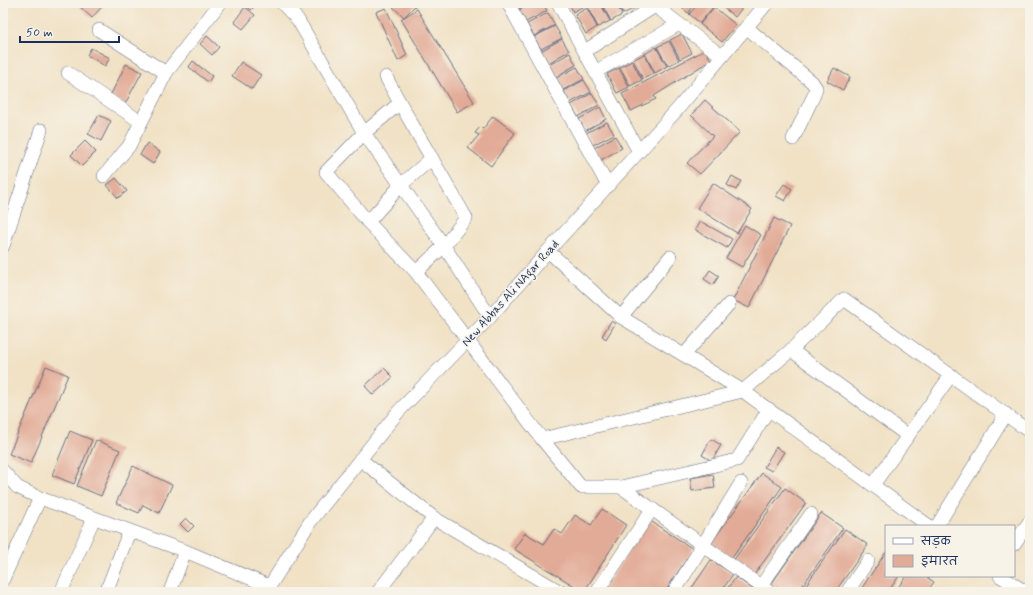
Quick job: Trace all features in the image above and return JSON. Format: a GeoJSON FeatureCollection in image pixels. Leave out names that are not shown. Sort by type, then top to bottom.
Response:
{"type":"FeatureCollection","features":[{"type":"Feature","properties":{"kind":"street"},"geometry":{"type":"LineString","coordinates":[[104,176],[129,146],[166,73],[220,3]]}},
{"type":"Feature","properties":{"kind":"street"},"geometry":{"type":"LineString","coordinates":[[282,3],[298,20],[364,133],[444,246],[490,317]]}},
{"type":"Feature","properties":{"kind":"street"},"geometry":{"type":"LineString","coordinates":[[508,3],[608,186]]}},
{"type":"Feature","properties":{"kind":"street"},"geometry":{"type":"LineString","coordinates":[[558,3],[639,152]]}},
{"type":"Feature","properties":{"kind":"street","name":"New Abbas Ali NAgar Road"},"geometry":{"type":"LineString","coordinates":[[268,589],[310,522],[398,412],[490,317],[676,111],[767,3]]}},
{"type":"Feature","properties":{"kind":"street"},"geometry":{"type":"LineString","coordinates":[[585,51],[653,5],[722,56]]}},
{"type":"Feature","properties":{"kind":"street"},"geometry":{"type":"LineString","coordinates":[[595,72],[679,24]]}},
{"type":"Feature","properties":{"kind":"street"},"geometry":{"type":"LineString","coordinates":[[746,27],[812,82],[816,88],[793,138]]}},
{"type":"Feature","properties":{"kind":"street"},"geometry":{"type":"LineString","coordinates":[[99,30],[166,73]]}},
{"type":"Feature","properties":{"kind":"street"},"geometry":{"type":"LineString","coordinates":[[68,73],[141,122]]}},
{"type":"Feature","properties":{"kind":"street"},"geometry":{"type":"LineString","coordinates":[[386,78],[466,218],[444,246],[416,272]]}},
{"type":"Feature","properties":{"kind":"street"},"geometry":{"type":"LineString","coordinates":[[400,104],[364,133],[326,172],[368,222],[416,272],[542,439],[581,487],[621,487],[737,460],[769,409]]}},
{"type":"Feature","properties":{"kind":"street"},"geometry":{"type":"LineString","coordinates":[[3,246],[41,130]]}},
{"type":"Feature","properties":{"kind":"street"},"geometry":{"type":"LineString","coordinates":[[368,222],[401,185],[432,158]]}},
{"type":"Feature","properties":{"kind":"street"},"geometry":{"type":"LineString","coordinates":[[548,251],[621,317],[743,391],[928,525]]}},
{"type":"Feature","properties":{"kind":"street"},"geometry":{"type":"LineString","coordinates":[[621,317],[670,257]]}},
{"type":"Feature","properties":{"kind":"street"},"geometry":{"type":"LineString","coordinates":[[542,439],[743,391],[790,350],[844,299],[1030,432]]}},
{"type":"Feature","properties":{"kind":"street"},"geometry":{"type":"LineString","coordinates":[[684,355],[729,304]]}},
{"type":"Feature","properties":{"kind":"street"},"geometry":{"type":"LineString","coordinates":[[790,350],[908,436]]}},
{"type":"Feature","properties":{"kind":"street"},"geometry":{"type":"LineString","coordinates":[[873,485],[951,375]]}},
{"type":"Feature","properties":{"kind":"street"},"geometry":{"type":"LineString","coordinates":[[938,525],[1006,414]]}},
{"type":"Feature","properties":{"kind":"street"},"geometry":{"type":"LineString","coordinates":[[360,460],[434,518],[561,592]]}},
{"type":"Feature","properties":{"kind":"street"},"geometry":{"type":"LineString","coordinates":[[3,471],[17,487],[40,498],[129,532],[185,551],[268,589]]}},
{"type":"Feature","properties":{"kind":"street"},"geometry":{"type":"LineString","coordinates":[[674,592],[702,544],[741,483]]}},
{"type":"Feature","properties":{"kind":"street"},"geometry":{"type":"LineString","coordinates":[[621,487],[765,589],[811,514]]}},
{"type":"Feature","properties":{"kind":"street"},"geometry":{"type":"LineString","coordinates":[[3,579],[40,498]]}},
{"type":"Feature","properties":{"kind":"street"},"geometry":{"type":"LineString","coordinates":[[597,592],[652,509]]}},
{"type":"Feature","properties":{"kind":"street"},"geometry":{"type":"LineString","coordinates":[[61,592],[94,518]]}},
{"type":"Feature","properties":{"kind":"street"},"geometry":{"type":"LineString","coordinates":[[378,592],[434,518]]}},
{"type":"Feature","properties":{"kind":"street"},"geometry":{"type":"LineString","coordinates":[[1015,542],[1030,520]]}},
{"type":"Feature","properties":{"kind":"street"},"geometry":{"type":"LineString","coordinates":[[106,592],[129,532]]}},
{"type":"Feature","properties":{"kind":"street"},"geometry":{"type":"LineString","coordinates":[[170,592],[185,551]]}},
{"type":"Feature","properties":{"kind":"street"},"geometry":{"type":"LineString","coordinates":[[847,592],[868,560]]}},
{"type":"Feature","properties":{"kind":"street"},"geometry":{"type":"LineString","coordinates":[[1002,577],[1026,592]]}},
{"type":"Feature","properties":{"kind":"building"},"geometry":{"type":"Polygon","coordinates":[[[76,3],[105,3],[92,18],[76,3]]]}},
{"type":"Feature","properties":{"kind":"building"},"geometry":{"type":"Polygon","coordinates":[[[243,3],[258,3],[251,10],[243,3]]]}},
{"type":"Feature","properties":{"kind":"building"},"geometry":{"type":"Polygon","coordinates":[[[396,3],[418,3],[404,17],[393,7],[396,3]]]}},
{"type":"Feature","properties":{"kind":"building"},"geometry":{"type":"Polygon","coordinates":[[[516,3],[530,3],[519,9],[516,3]]]}},
{"type":"Feature","properties":{"kind":"building"},"geometry":{"type":"Polygon","coordinates":[[[533,3],[543,3],[547,11],[526,22],[519,10],[533,3]]]}},
{"type":"Feature","properties":{"kind":"building"},"geometry":{"type":"Polygon","coordinates":[[[569,3],[589,3],[573,12],[569,3]]]}},
{"type":"Feature","properties":{"kind":"building"},"geometry":{"type":"Polygon","coordinates":[[[600,3],[610,21],[598,27],[588,8],[600,3]]]}},
{"type":"Feature","properties":{"kind":"building"},"geometry":{"type":"Polygon","coordinates":[[[601,3],[616,3],[622,15],[611,21],[601,3]]]}},
{"type":"Feature","properties":{"kind":"building"},"geometry":{"type":"Polygon","coordinates":[[[617,3],[632,3],[635,8],[623,14],[617,3]]]}},
{"type":"Feature","properties":{"kind":"building"},"geometry":{"type":"Polygon","coordinates":[[[696,3],[688,13],[677,4],[696,3]]]}},
{"type":"Feature","properties":{"kind":"building"},"geometry":{"type":"Polygon","coordinates":[[[699,3],[710,3],[714,6],[700,23],[689,14],[699,3]]]}},
{"type":"Feature","properties":{"kind":"building"},"geometry":{"type":"Polygon","coordinates":[[[718,3],[746,3],[735,17],[718,3]]]}},
{"type":"Feature","properties":{"kind":"building"},"geometry":{"type":"Polygon","coordinates":[[[245,7],[255,15],[243,29],[234,22],[245,7]]]}},
{"type":"Feature","properties":{"kind":"building"},"geometry":{"type":"Polygon","coordinates":[[[714,7],[736,25],[722,42],[700,24],[714,7]]]}},
{"type":"Feature","properties":{"kind":"building"},"geometry":{"type":"Polygon","coordinates":[[[386,8],[407,55],[398,61],[376,12],[386,8]]]}},
{"type":"Feature","properties":{"kind":"building"},"geometry":{"type":"Polygon","coordinates":[[[587,8],[597,27],[586,34],[575,15],[587,8]]]}},
{"type":"Feature","properties":{"kind":"building"},"geometry":{"type":"Polygon","coordinates":[[[417,9],[474,102],[457,112],[401,19],[417,9]]]}},
{"type":"Feature","properties":{"kind":"building"},"geometry":{"type":"Polygon","coordinates":[[[548,13],[555,25],[534,36],[527,24],[548,13]]]}},
{"type":"Feature","properties":{"kind":"building"},"geometry":{"type":"Polygon","coordinates":[[[555,26],[562,38],[541,49],[534,37],[555,26]]]}},
{"type":"Feature","properties":{"kind":"building"},"geometry":{"type":"Polygon","coordinates":[[[682,34],[692,53],[680,59],[670,40],[682,34]]]}},
{"type":"Feature","properties":{"kind":"building"},"geometry":{"type":"Polygon","coordinates":[[[207,36],[219,47],[212,55],[200,44],[207,36]]]}},
{"type":"Feature","properties":{"kind":"building"},"geometry":{"type":"Polygon","coordinates":[[[562,39],[569,51],[548,63],[541,51],[562,39]]]}},
{"type":"Feature","properties":{"kind":"building"},"geometry":{"type":"Polygon","coordinates":[[[669,41],[679,60],[668,66],[657,47],[669,41]]]}},
{"type":"Feature","properties":{"kind":"building"},"geometry":{"type":"Polygon","coordinates":[[[656,47],[667,66],[655,73],[645,54],[656,47]]]}},
{"type":"Feature","properties":{"kind":"building"},"geometry":{"type":"Polygon","coordinates":[[[91,48],[110,58],[105,66],[87,55],[91,48]]]}},
{"type":"Feature","properties":{"kind":"building"},"geometry":{"type":"Polygon","coordinates":[[[705,50],[711,60],[654,96],[656,99],[631,111],[622,94],[705,50]]]}},
{"type":"Feature","properties":{"kind":"building"},"geometry":{"type":"Polygon","coordinates":[[[570,53],[576,65],[555,77],[549,65],[570,53]]]}},
{"type":"Feature","properties":{"kind":"building"},"geometry":{"type":"Polygon","coordinates":[[[644,54],[654,73],[643,79],[633,60],[644,54]]]}},
{"type":"Feature","properties":{"kind":"building"},"geometry":{"type":"Polygon","coordinates":[[[193,61],[212,76],[208,82],[189,67],[193,61]]]}},
{"type":"Feature","properties":{"kind":"building"},"geometry":{"type":"Polygon","coordinates":[[[632,61],[642,80],[630,86],[620,67],[632,61]]]}},
{"type":"Feature","properties":{"kind":"building"},"geometry":{"type":"Polygon","coordinates":[[[241,62],[261,75],[252,89],[232,76],[241,62]]]}},
{"type":"Feature","properties":{"kind":"building"},"geometry":{"type":"Polygon","coordinates":[[[126,64],[142,72],[125,104],[110,96],[126,64]]]}},
{"type":"Feature","properties":{"kind":"building"},"geometry":{"type":"Polygon","coordinates":[[[577,67],[584,79],[563,90],[556,78],[577,67]]]}},
{"type":"Feature","properties":{"kind":"building"},"geometry":{"type":"Polygon","coordinates":[[[619,68],[629,87],[617,93],[607,74],[619,68]]]}},
{"type":"Feature","properties":{"kind":"building"},"geometry":{"type":"Polygon","coordinates":[[[834,68],[850,77],[843,90],[827,81],[834,68]]]}},
{"type":"Feature","properties":{"kind":"building"},"geometry":{"type":"Polygon","coordinates":[[[584,80],[591,92],[570,103],[564,91],[584,80]]]}},
{"type":"Feature","properties":{"kind":"building"},"geometry":{"type":"Polygon","coordinates":[[[592,93],[599,105],[578,117],[571,105],[592,93]]]}},
{"type":"Feature","properties":{"kind":"building"},"geometry":{"type":"Polygon","coordinates":[[[705,100],[740,132],[700,174],[687,163],[713,136],[691,115],[705,100]]]}},
{"type":"Feature","properties":{"kind":"building"},"geometry":{"type":"Polygon","coordinates":[[[600,107],[606,119],[585,131],[579,119],[600,107]]]}},
{"type":"Feature","properties":{"kind":"building"},"geometry":{"type":"Polygon","coordinates":[[[99,115],[111,121],[101,141],[88,134],[99,115]]]}},
{"type":"Feature","properties":{"kind":"building"},"geometry":{"type":"Polygon","coordinates":[[[493,116],[515,133],[491,166],[468,148],[479,135],[475,133],[480,127],[483,129],[493,116]]]}},
{"type":"Feature","properties":{"kind":"building"},"geometry":{"type":"Polygon","coordinates":[[[607,122],[614,134],[593,145],[586,133],[607,122]]]}},
{"type":"Feature","properties":{"kind":"building"},"geometry":{"type":"Polygon","coordinates":[[[615,136],[622,148],[601,160],[594,148],[615,136]]]}},
{"type":"Feature","properties":{"kind":"building"},"geometry":{"type":"Polygon","coordinates":[[[85,141],[96,152],[82,166],[71,155],[85,141]]]}},
{"type":"Feature","properties":{"kind":"building"},"geometry":{"type":"Polygon","coordinates":[[[147,143],[160,152],[153,164],[140,155],[147,143]]]}},
{"type":"Feature","properties":{"kind":"building"},"geometry":{"type":"Polygon","coordinates":[[[732,176],[741,181],[736,190],[727,185],[732,176]]]}},
{"type":"Feature","properties":{"kind":"building"},"geometry":{"type":"Polygon","coordinates":[[[116,178],[127,191],[118,198],[107,185],[116,178]]]}},
{"type":"Feature","properties":{"kind":"building"},"geometry":{"type":"Polygon","coordinates":[[[713,183],[752,209],[737,233],[697,208],[713,183]]]}},
{"type":"Feature","properties":{"kind":"building"},"geometry":{"type":"Polygon","coordinates":[[[784,184],[792,189],[785,201],[776,196],[784,184]]]}},
{"type":"Feature","properties":{"kind":"building"},"geometry":{"type":"Polygon","coordinates":[[[774,218],[790,226],[749,308],[733,300],[774,218]]]}},
{"type":"Feature","properties":{"kind":"building"},"geometry":{"type":"Polygon","coordinates":[[[700,221],[732,239],[727,248],[695,230],[700,221]]]}},
{"type":"Feature","properties":{"kind":"building"},"geometry":{"type":"Polygon","coordinates":[[[745,225],[761,235],[742,267],[726,258],[745,225]]]}},
{"type":"Feature","properties":{"kind":"building"},"geometry":{"type":"Polygon","coordinates":[[[710,270],[719,276],[713,285],[704,279],[710,270]]]}},
{"type":"Feature","properties":{"kind":"building"},"geometry":{"type":"Polygon","coordinates":[[[611,321],[615,324],[606,339],[602,336],[611,321]]]}},
{"type":"Feature","properties":{"kind":"building"},"geometry":{"type":"Polygon","coordinates":[[[46,366],[68,375],[31,463],[9,454],[46,366]]]}},
{"type":"Feature","properties":{"kind":"building"},"geometry":{"type":"Polygon","coordinates":[[[384,368],[393,377],[373,395],[365,386],[384,368]]]}},
{"type":"Feature","properties":{"kind":"building"},"geometry":{"type":"Polygon","coordinates":[[[70,431],[92,440],[74,484],[52,475],[70,431]]]}},
{"type":"Feature","properties":{"kind":"building"},"geometry":{"type":"Polygon","coordinates":[[[711,439],[721,445],[712,461],[702,455],[711,439]]]}},
{"type":"Feature","properties":{"kind":"building"},"geometry":{"type":"Polygon","coordinates":[[[96,440],[120,450],[101,496],[77,486],[96,440]]]}},
{"type":"Feature","properties":{"kind":"building"},"geometry":{"type":"Polygon","coordinates":[[[776,447],[784,452],[772,471],[764,467],[776,447]]]}},
{"type":"Feature","properties":{"kind":"building"},"geometry":{"type":"Polygon","coordinates":[[[133,466],[172,485],[159,513],[143,505],[139,513],[116,503],[133,466]]]}},
{"type":"Feature","properties":{"kind":"building"},"geometry":{"type":"Polygon","coordinates":[[[762,473],[782,487],[732,558],[711,543],[762,473]]]}},
{"type":"Feature","properties":{"kind":"building"},"geometry":{"type":"Polygon","coordinates":[[[713,474],[715,488],[692,491],[690,478],[713,474]]]}},
{"type":"Feature","properties":{"kind":"building"},"geometry":{"type":"Polygon","coordinates":[[[785,488],[806,503],[754,575],[733,561],[785,488]]]}},
{"type":"Feature","properties":{"kind":"building"},"geometry":{"type":"Polygon","coordinates":[[[602,509],[626,525],[584,592],[514,549],[525,533],[544,544],[554,529],[562,534],[575,515],[591,525],[602,509]]]}},
{"type":"Feature","properties":{"kind":"building"},"geometry":{"type":"Polygon","coordinates":[[[821,513],[843,528],[798,592],[785,592],[772,583],[821,513]]]}},
{"type":"Feature","properties":{"kind":"building"},"geometry":{"type":"Polygon","coordinates":[[[186,518],[194,526],[188,532],[180,524],[186,518]]]}},
{"type":"Feature","properties":{"kind":"building"},"geometry":{"type":"Polygon","coordinates":[[[649,520],[693,549],[665,592],[602,592],[649,520]]]}},
{"type":"Feature","properties":{"kind":"building"},"geometry":{"type":"Polygon","coordinates":[[[845,529],[868,545],[835,592],[801,592],[845,529]]]}},
{"type":"Feature","properties":{"kind":"building"},"geometry":{"type":"Polygon","coordinates":[[[885,553],[885,577],[898,577],[888,592],[859,592],[885,553]]]}},
{"type":"Feature","properties":{"kind":"building"},"geometry":{"type":"Polygon","coordinates":[[[711,560],[733,574],[721,592],[689,592],[711,560]]]}},
{"type":"Feature","properties":{"kind":"building"},"geometry":{"type":"Polygon","coordinates":[[[736,577],[757,592],[725,592],[736,577]]]}},
{"type":"Feature","properties":{"kind":"building"},"geometry":{"type":"Polygon","coordinates":[[[905,577],[926,577],[934,582],[927,592],[895,592],[905,577]]]}}]}
